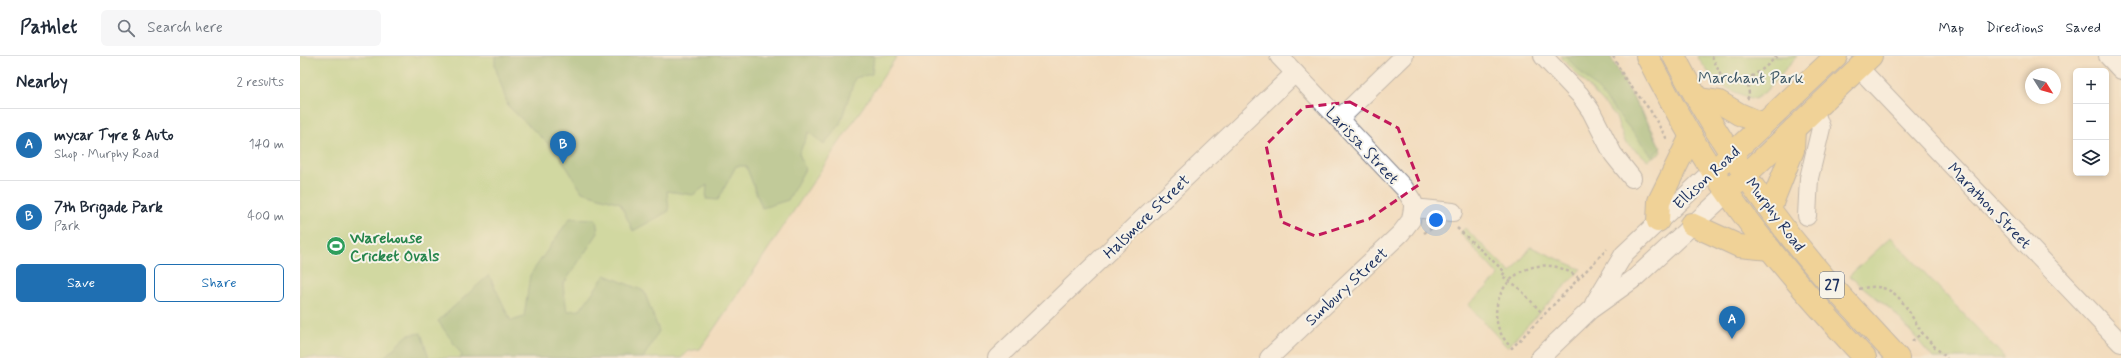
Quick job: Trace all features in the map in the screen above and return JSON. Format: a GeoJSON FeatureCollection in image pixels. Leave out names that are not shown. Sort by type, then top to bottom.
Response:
{"type":"FeatureCollection","features":[{"type":"Feature","properties":{"kind":"main road","name":"Murphy Road"},"geometry":{"type":"LineString","coordinates":[[1646,56],[1691,136],[1727,193],[1801,287],[1865,358]]}},
{"type":"Feature","properties":{"kind":"main road","name":"Murphy Road"},"geometry":{"type":"LineString","coordinates":[[1674,56],[1698,99],[1732,153],[1770,208],[1825,277],[1898,358]]}},
{"type":"Feature","properties":{"kind":"main road","name":"Ellison Road"},"geometry":{"type":"LineString","coordinates":[[1712,171],[1836,56]]}},
{"type":"Feature","properties":{"kind":"main road","name":"Ellison Road"},"geometry":{"type":"LineString","coordinates":[[1727,193],[1865,62]]}},
{"type":"Feature","properties":{"kind":"main road"},"geometry":{"type":"LineString","coordinates":[[1698,99],[1719,102],[1739,114],[1763,124]]}},
{"type":"Feature","properties":{"kind":"main road"},"geometry":{"type":"LineString","coordinates":[[1770,208],[1793,150],[1794,129]]}},
{"type":"Feature","properties":{"kind":"main road"},"geometry":{"type":"LineString","coordinates":[[1658,221],[1659,200],[1691,136]]}},
{"type":"Feature","properties":{"kind":"main road"},"geometry":{"type":"LineString","coordinates":[[1691,224],[1739,246],[1770,249]]}},
{"type":"Feature","properties":{"kind":"street","name":"Larissa Street"},"geometry":{"type":"LineString","coordinates":[[1279,56],[1406,191],[1413,202],[1413,208]]}},
{"type":"Feature","properties":{"kind":"street"},"geometry":{"type":"LineString","coordinates":[[1338,118],[1404,56]]}},
{"type":"Feature","properties":{"kind":"street"},"geometry":{"type":"LineString","coordinates":[[1543,56],[1580,95],[1591,111],[1614,154],[1632,178]]}},
{"type":"Feature","properties":{"kind":"street"},"geometry":{"type":"LineString","coordinates":[[2108,56],[2121,70]]}},
{"type":"Feature","properties":{"kind":"street","name":"Marathon Street"},"geometry":{"type":"LineString","coordinates":[[1865,62],[2121,343]]}},
{"type":"Feature","properties":{"kind":"street","name":"Halsmere Street"},"geometry":{"type":"LineString","coordinates":[[1005,355],[1295,73]]}},
{"type":"Feature","properties":{"kind":"street"},"geometry":{"type":"LineString","coordinates":[[1807,216],[1809,178],[1821,128],[1814,110]]}},
{"type":"Feature","properties":{"kind":"street","name":"Ellison Road"},"geometry":{"type":"LineString","coordinates":[[1590,310],[1624,254],[1712,171]]}},
{"type":"Feature","properties":{"kind":"street","name":"Ellison Road"},"geometry":{"type":"LineString","coordinates":[[1540,358],[1590,310],[1635,278],[1691,224],[1727,193]]}},
{"type":"Feature","properties":{"kind":"street"},"geometry":{"type":"LineString","coordinates":[[1413,208],[1453,219]]}},
{"type":"Feature","properties":{"kind":"street","name":"Sunbury Street"},"geometry":{"type":"LineString","coordinates":[[1269,358],[1401,233],[1410,220],[1413,208]]}},
{"type":"Feature","properties":{"kind":"path"},"geometry":{"type":"LineString","coordinates":[[1613,56],[1625,79],[1650,110],[1671,148]]}},
{"type":"Feature","properties":{"kind":"path"},"geometry":{"type":"LineString","coordinates":[[1712,56],[1720,76],[1733,81],[1748,78],[1758,73],[1777,56]]}},
{"type":"Feature","properties":{"kind":"path"},"geometry":{"type":"LineString","coordinates":[[1453,219],[1463,232],[1505,272],[1502,276],[1509,281],[1518,287],[1543,314],[1512,348],[1500,329],[1497,313],[1499,298],[1509,281],[1520,272],[1534,266],[1550,265],[1565,269],[1579,278]]}},
{"type":"Feature","properties":{"kind":"path"},"geometry":{"type":"LineString","coordinates":[[1424,233],[1432,228],[1441,227]]}},
{"type":"Feature","properties":{"kind":"path"},"geometry":{"type":"LineString","coordinates":[[1859,289],[1879,286],[1890,290],[1900,297],[1922,333],[1947,358]]}},
{"type":"Feature","properties":{"kind":"path"},"geometry":{"type":"LineString","coordinates":[[1912,341],[1922,333]]}},
{"type":"Feature","properties":{"kind":"highlighted area"},"geometry":{"type":"Polygon","coordinates":[[[1350,102],[1398,128],[1420,184],[1369,219],[1315,236],[1282,222],[1266,145],[1304,107],[1350,102]]]}},
{"type":"Feature","properties":{"kind":"green space"},"geometry":{"type":"Polygon","coordinates":[[[300,56],[897,56],[700,349],[689,351],[681,358],[300,358],[300,56]]]}},
{"type":"Feature","properties":{"kind":"green space"},"geometry":{"type":"Polygon","coordinates":[[[495,56],[874,56],[872,74],[855,78],[840,124],[824,145],[809,132],[799,153],[805,169],[788,200],[762,208],[746,166],[736,166],[718,200],[706,199],[707,185],[693,195],[667,191],[669,211],[633,231],[620,203],[582,192],[558,153],[508,106],[495,66],[495,56]]]}},
{"type":"Feature","properties":{"kind":"green space"},"geometry":{"type":"Polygon","coordinates":[[[1560,56],[1608,56],[1651,128],[1661,152],[1648,160],[1625,142],[1615,115],[1560,56]]]}},
{"type":"Feature","properties":{"kind":"green space"},"geometry":{"type":"Polygon","coordinates":[[[1565,56],[1610,56],[1661,148],[1652,156],[1600,92],[1565,56]]]}},
{"type":"Feature","properties":{"kind":"green space","name":"Marchant Park"},"geometry":{"type":"Polygon","coordinates":[[[1697,56],[1797,56],[1765,92],[1755,99],[1729,89],[1715,79],[1697,56]]]}},
{"type":"Feature","properties":{"kind":"green space"},"geometry":{"type":"Polygon","coordinates":[[[570,218],[596,219],[598,233],[563,285],[567,311],[580,310],[605,275],[644,291],[659,331],[643,358],[460,358],[462,355],[438,321],[489,275],[511,321],[524,317],[530,275],[570,218]]]}},
{"type":"Feature","properties":{"kind":"green space"},"geometry":{"type":"Polygon","coordinates":[[[1465,228],[1511,273],[1531,247],[1581,269],[1507,347],[1468,305],[1499,276],[1460,233],[1465,228]]]}},
{"type":"Feature","properties":{"kind":"green space"},"geometry":{"type":"Polygon","coordinates":[[[1891,237],[2005,358],[1933,358],[1894,312],[1849,276],[1891,237]]]}},
{"type":"Feature","properties":{"kind":"green space"},"geometry":{"type":"Polygon","coordinates":[[[421,333],[429,358],[383,358],[408,335],[421,333]]]}},
{"type":"Feature","properties":{"kind":"place","name":"7th Brigade Park"},"geometry":{"type":"Point","coordinates":[563,164]}},
{"type":"Feature","properties":{"kind":"place","name":"Warehouse Cricket Ovals"},"geometry":{"type":"Point","coordinates":[336,246]}},
{"type":"Feature","properties":{"kind":"place","name":"mycar Tyre & Auto"},"geometry":{"type":"Point","coordinates":[1732,339]}}]}
